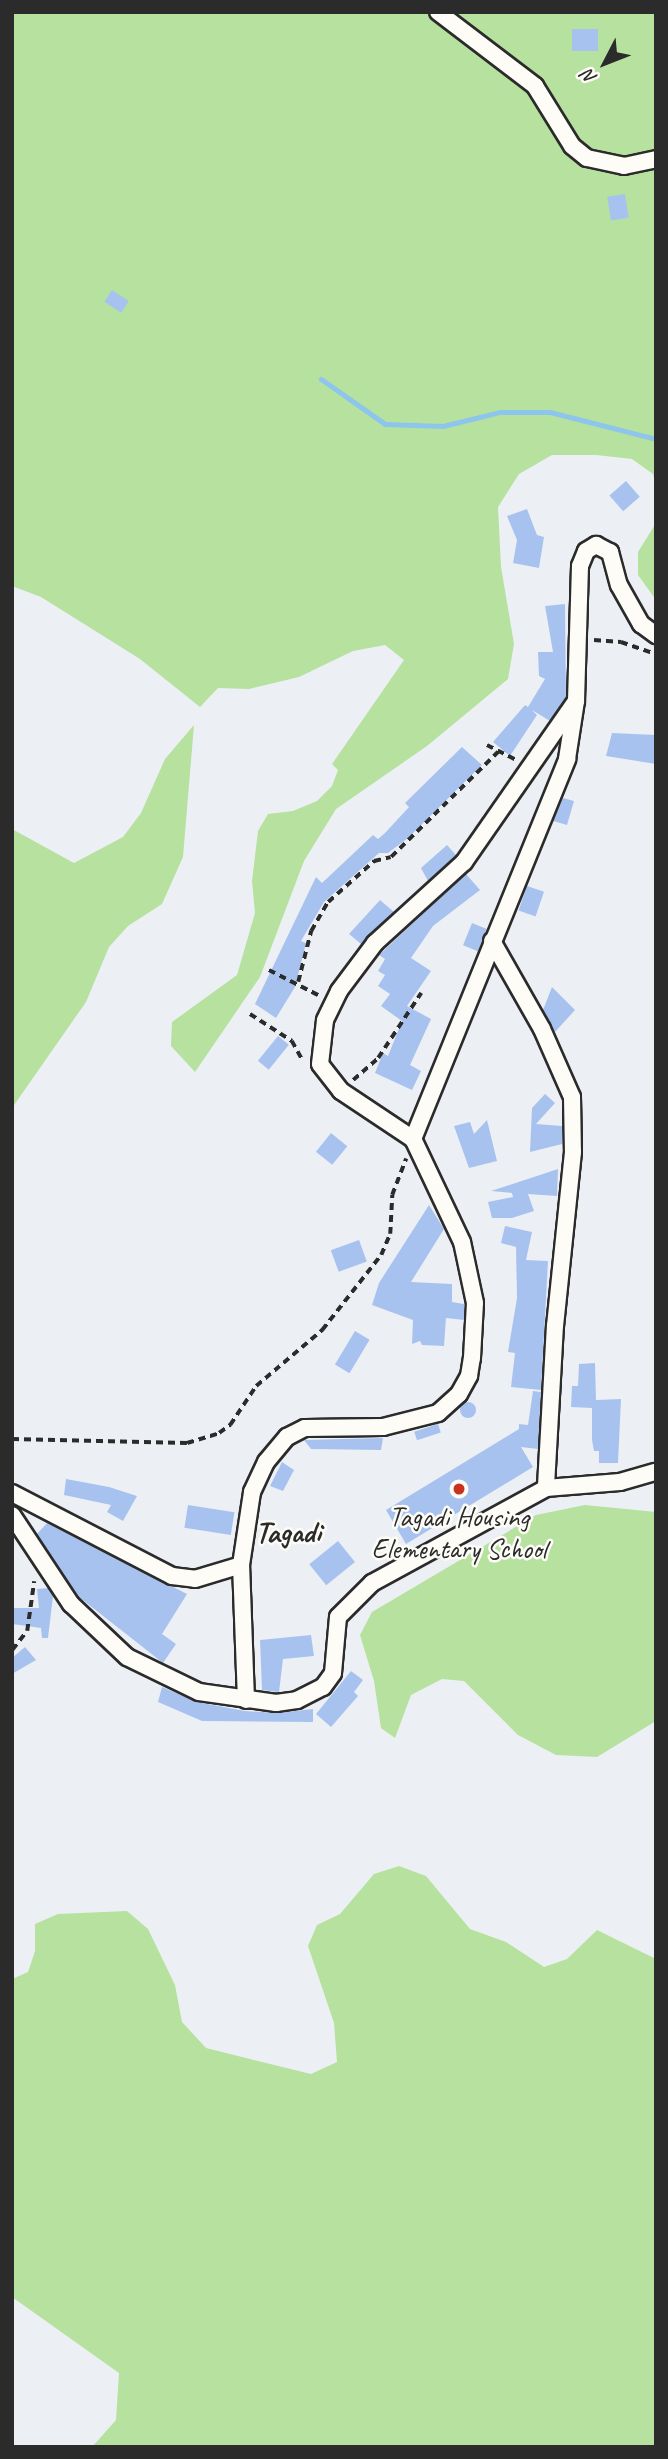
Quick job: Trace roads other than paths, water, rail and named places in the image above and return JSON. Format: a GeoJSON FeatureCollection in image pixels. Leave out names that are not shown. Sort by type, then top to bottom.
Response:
{"type":"FeatureCollection","features":[{"type":"Feature","properties":{"kind":"street"},"geometry":{"type":"LineString","coordinates":[[438,12],[535,86],[572,146],[587,158],[624,166],[656,159]]}},
{"type":"Feature","properties":{"kind":"street"},"geometry":{"type":"LineString","coordinates":[[413,1139],[567,759],[576,701],[580,639],[580,566],[586,551],[596,545],[610,552],[619,585],[641,624],[656,635]]}},
{"type":"Feature","properties":{"kind":"street"},"geometry":{"type":"LineString","coordinates":[[246,1700],[241,1566],[253,1492],[266,1462],[288,1437],[305,1428],[383,1427],[438,1413],[450,1405],[469,1376],[475,1303],[469,1264],[413,1139],[341,1091],[320,1064],[319,1045],[331,1005],[375,943],[464,862],[576,701]]}},
{"type":"Feature","properties":{"kind":"street"},"geometry":{"type":"LineString","coordinates":[[492,941],[532,1009],[572,1097],[573,1152],[555,1325],[546,1488]]}},
{"type":"Feature","properties":{"kind":"street"},"geometry":{"type":"LineString","coordinates":[[12,1515],[71,1604],[127,1657],[199,1692],[276,1703],[312,1695],[333,1673],[338,1617],[349,1601],[372,1583],[546,1488],[620,1482],[656,1472]]}},
{"type":"Feature","properties":{"kind":"street"},"geometry":{"type":"LineString","coordinates":[[12,1493],[172,1576],[195,1579],[241,1566]]}},
{"type":"Feature","properties":{"kind":"waterway"},"geometry":{"type":"LineString","coordinates":[[321,379],[385,424],[443,426],[500,412],[550,412],[656,439]]}},
{"type":"Feature","properties":{"kind":"place","name":"Tagadi Housing Elementary School"},"geometry":{"type":"Point","coordinates":[459,1489]}},
{"type":"Feature","properties":{"kind":"district","name":"Tagadi"},"geometry":{"type":"Point","coordinates":[288,1532]}}]}
